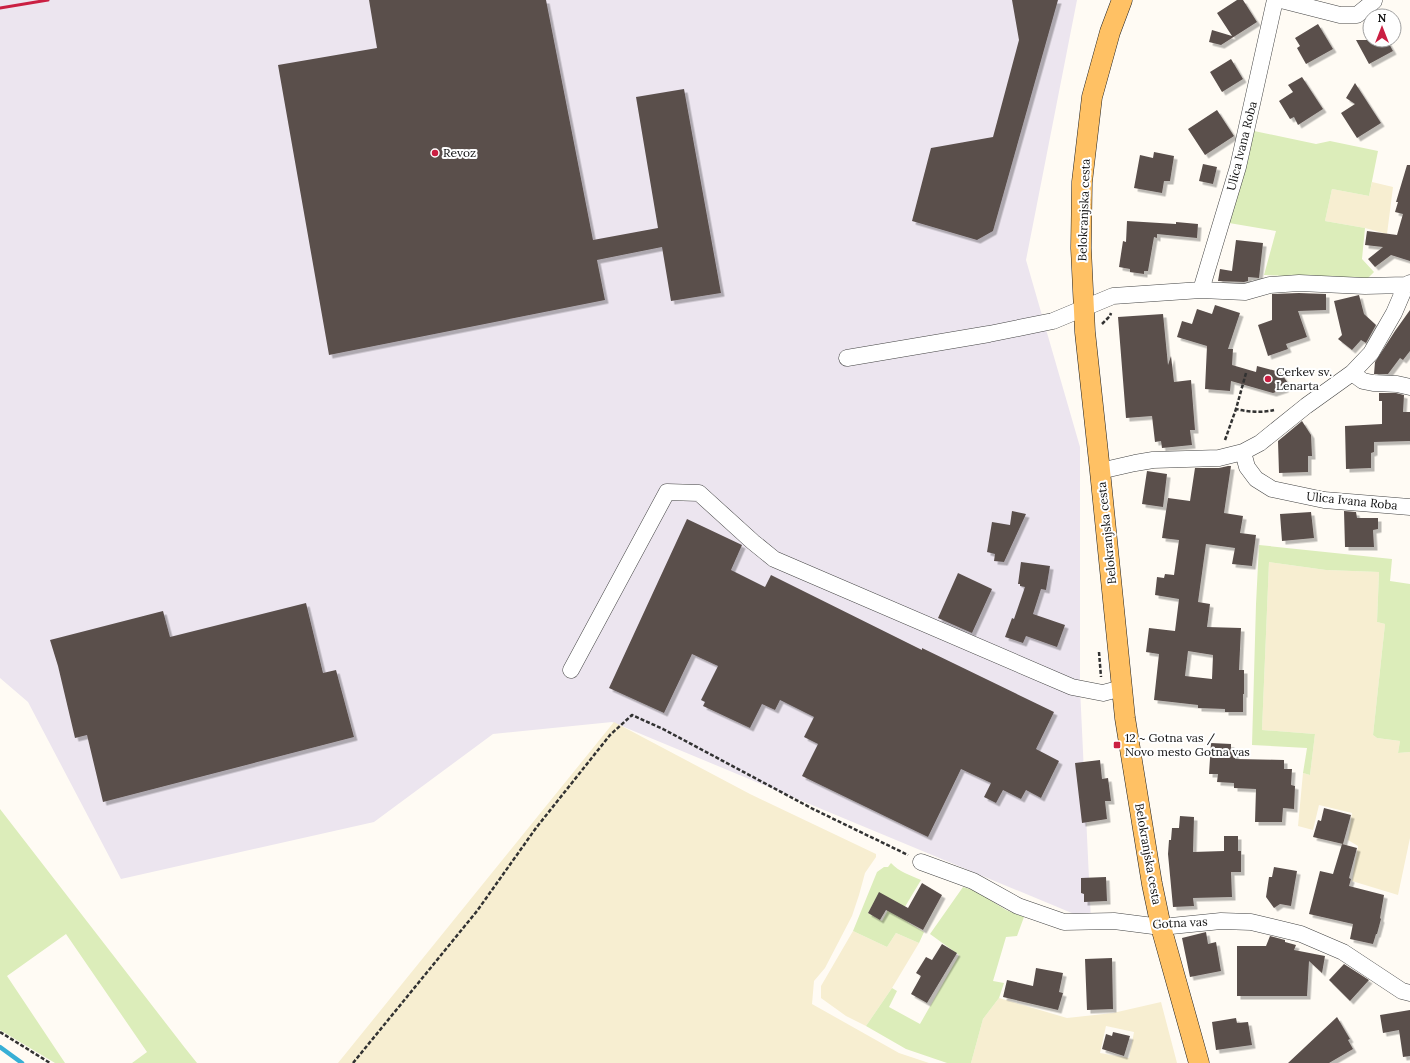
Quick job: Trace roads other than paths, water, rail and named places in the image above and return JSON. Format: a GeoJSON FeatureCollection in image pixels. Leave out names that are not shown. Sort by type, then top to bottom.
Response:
{"type":"FeatureCollection","features":[{"type":"Feature","properties":{"kind":"main road","name":"Belokranjska cesta"},"geometry":{"type":"LineString","coordinates":[[1122,0],[1110,32],[1092,97],[1082,182],[1081,248],[1086,350],[1125,718],[1141,819],[1161,927],[1199,1063]]}},
{"type":"Feature","properties":{"kind":"street","name":"Ulica Ivana Roba"},"geometry":{"type":"LineString","coordinates":[[1201,290],[1238,167],[1275,0]]}},
{"type":"Feature","properties":{"kind":"street"},"geometry":{"type":"LineString","coordinates":[[1281,0],[1340,15],[1357,15],[1374,0]]}},
{"type":"Feature","properties":{"kind":"street"},"geometry":{"type":"LineString","coordinates":[[847,358],[1053,321],[1114,296],[1201,290],[1245,292],[1270,285],[1299,282],[1365,286],[1408,284],[1394,313],[1371,353],[1352,374],[1301,410],[1260,443],[1243,452],[1219,458],[1153,460],[1100,471]]}},
{"type":"Feature","properties":{"kind":"street"},"geometry":{"type":"LineString","coordinates":[[1352,374],[1364,381],[1397,384],[1410,387]]}},
{"type":"Feature","properties":{"kind":"street","name":"Ulica Ivana Roba"},"geometry":{"type":"LineString","coordinates":[[1243,452],[1247,467],[1256,479],[1272,489],[1324,500],[1410,508]]}},
{"type":"Feature","properties":{"kind":"street"},"geometry":{"type":"LineString","coordinates":[[571,670],[667,492],[699,493],[774,559],[1072,687],[1103,693],[1122,688]]}},
{"type":"Feature","properties":{"kind":"street","name":"Gotna vas"},"geometry":{"type":"LineString","coordinates":[[921,862],[973,881],[1018,906],[1064,922],[1114,921],[1161,927],[1221,921],[1251,922],[1301,934],[1343,952],[1402,991],[1410,993]]}},
{"type":"Feature","properties":{"kind":"waterway"},"geometry":{"type":"LineString","coordinates":[[0,1047],[22,1063]]}},
{"type":"Feature","properties":{"kind":"railway"},"geometry":{"type":"LineString","coordinates":[[0,8],[48,0]]}},
{"type":"Feature","properties":{"kind":"place","name":"Revoz"},"geometry":{"type":"Point","coordinates":[435,153]}},
{"type":"Feature","properties":{"kind":"place","name":"Cerkev sv. Lenarta"},"geometry":{"type":"Point","coordinates":[1268,379]}},
{"type":"Feature","properties":{"kind":"place","name":"12 ~ Gotna vas / Novo mesto Gotna vas"},"geometry":{"type":"Point","coordinates":[1117,745]}}]}
